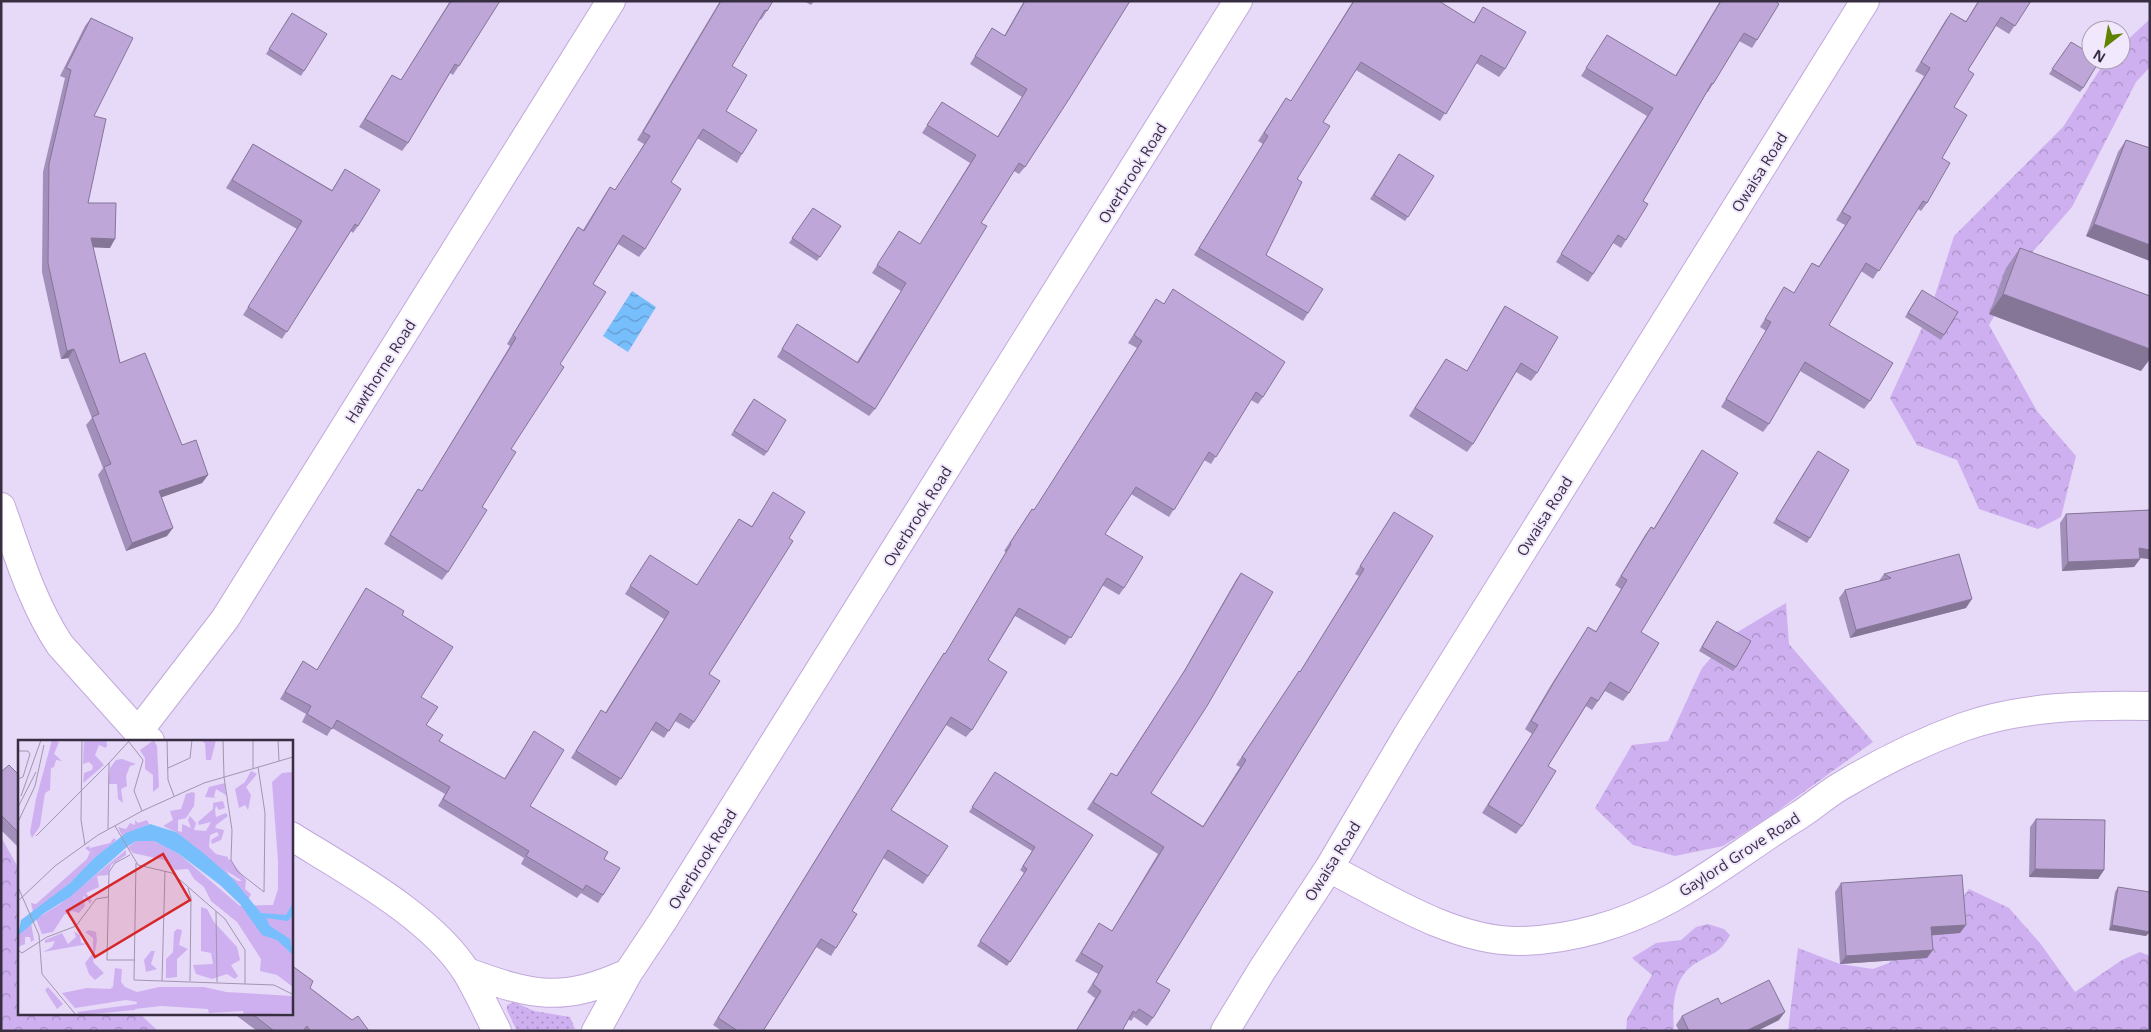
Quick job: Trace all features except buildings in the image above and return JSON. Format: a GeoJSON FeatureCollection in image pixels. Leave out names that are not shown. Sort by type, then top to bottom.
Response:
{"type":"FeatureCollection","features":[{"type":"Feature","properties":{"kind":"street","name":"Hawthorne Road"},"geometry":{"type":"LineString","coordinates":[[144,737],[225,620],[611,1]]}},
{"type":"Feature","properties":{"kind":"street","name":"Overbrook Road"},"geometry":{"type":"LineString","coordinates":[[596,1031],[628,973],[662,922],[1238,1]]}},
{"type":"Feature","properties":{"kind":"street","name":"Owaisa Road"},"geometry":{"type":"LineString","coordinates":[[1225,1031],[1262,970],[1329,868],[1410,730],[1865,1]]}},
{"type":"Feature","properties":{"kind":"street"},"geometry":{"type":"LineString","coordinates":[[1,507],[30,589],[50,630],[60,645],[144,737]]}},
{"type":"Feature","properties":{"kind":"street","name":"Gaylord Grove Road"},"geometry":{"type":"LineString","coordinates":[[1329,868],[1436,923],[1491,938],[1521,941],[1555,938],[1592,931],[1633,916],[1670,899],[1844,784],[1902,752],[1965,727],[2002,717],[2079,706],[2150,706]]}},
{"type":"Feature","properties":{"kind":"street"},"geometry":{"type":"LineString","coordinates":[[292,837],[387,898],[432,930],[467,972],[497,1031]]}},
{"type":"Feature","properties":{"kind":"street"},"geometry":{"type":"LineString","coordinates":[[467,972],[530,992],[564,994],[600,985],[628,973]]}},
{"type":"Feature","properties":{"kind":"green space"},"geometry":{"type":"Polygon","coordinates":[[[2150,19],[2150,67],[2136,82],[2072,207],[2028,257],[1989,325],[2037,411],[2076,456],[2061,517],[2038,529],[1979,509],[1957,460],[1917,445],[1890,398],[1931,308],[1954,236],[2063,127],[2100,70],[2131,70],[2131,37],[2150,19]]]}},
{"type":"Feature","properties":{"kind":"green space"},"geometry":{"type":"Polygon","coordinates":[[[1786,603],[1789,644],[1873,742],[1769,817],[1723,846],[1675,856],[1633,845],[1595,808],[1632,745],[1668,741],[1702,668],[1731,636],[1786,603]]]}},
{"type":"Feature","properties":{"kind":"green space"},"geometry":{"type":"Polygon","coordinates":[[[1,837],[18,867],[18,1014],[140,1014],[158,1031],[1,1031],[1,837]]]}},
{"type":"Feature","properties":{"kind":"green space"},"geometry":{"type":"Polygon","coordinates":[[[1969,889],[2009,908],[2040,943],[2075,992],[2122,960],[2140,952],[2150,956],[2150,1031],[1788,1031],[1798,948],[1840,964],[1873,969],[1889,963],[1942,926],[1969,889]]]}},
{"type":"Feature","properties":{"kind":"green space"},"geometry":{"type":"Polygon","coordinates":[[[1708,924],[1724,929],[1730,935],[1720,949],[1698,962],[1683,975],[1674,1002],[1674,1031],[1626,1031],[1627,1019],[1652,975],[1632,958],[1656,943],[1681,940],[1696,927],[1708,924]]]}},
{"type":"Feature","properties":{"kind":"green space"},"geometry":{"type":"Polygon","coordinates":[[[514,1002],[534,1011],[570,1017],[575,1029],[517,1031],[507,1010],[507,1005],[514,1002]]]}},
{"type":"Feature","properties":{"kind":"water"},"geometry":{"type":"Polygon","coordinates":[[[632,291],[656,307],[628,352],[603,336],[632,291]]]}}]}
